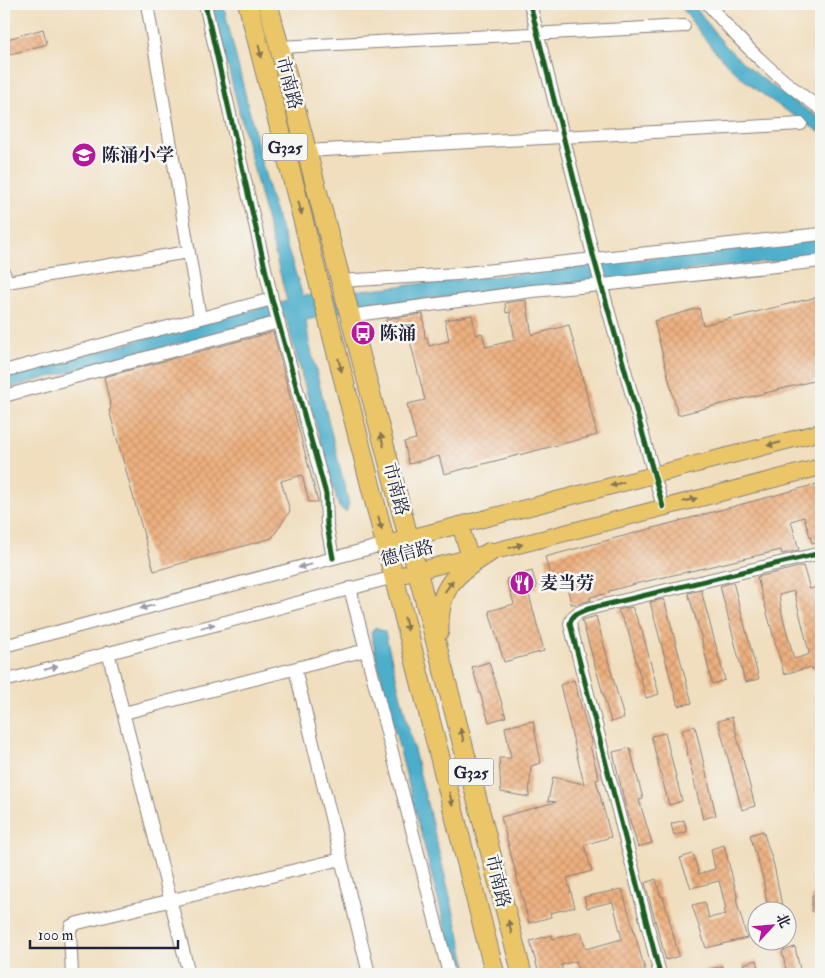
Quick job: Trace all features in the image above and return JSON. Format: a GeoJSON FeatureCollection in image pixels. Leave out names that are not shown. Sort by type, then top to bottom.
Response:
{"type":"FeatureCollection","features":[{"type":"Feature","properties":{"kind":"highway","name":"市南路"},"geometry":{"type":"LineString","coordinates":[[248,4],[495,974]]}},
{"type":"Feature","properties":{"kind":"highway","name":"市南路"},"geometry":{"type":"LineString","coordinates":[[268,4],[439,649],[522,974]]}},
{"type":"Feature","properties":{"kind":"highway"},"geometry":{"type":"LineString","coordinates":[[439,649],[438,615],[447,586],[462,570],[490,552]]}},
{"type":"Feature","properties":{"kind":"main road","name":"德信路"},"geometry":{"type":"LineString","coordinates":[[386,544],[821,432]]}},
{"type":"Feature","properties":{"kind":"main road","name":"德信路"},"geometry":{"type":"LineString","coordinates":[[394,577],[821,467]]}},
{"type":"Feature","properties":{"kind":"main road"},"geometry":{"type":"LineString","coordinates":[[460,525],[470,558]]}},
{"type":"Feature","properties":{"kind":"street"},"geometry":{"type":"LineString","coordinates":[[147,4],[200,318]]}},
{"type":"Feature","properties":{"kind":"street"},"geometry":{"type":"LineString","coordinates":[[205,4],[273,301],[326,494],[327,526],[333,558]]}},
{"type":"Feature","properties":{"kind":"street"},"geometry":{"type":"LineString","coordinates":[[530,4],[601,284],[663,507]]}},
{"type":"Feature","properties":{"kind":"street"},"geometry":{"type":"LineString","coordinates":[[708,4],[760,61],[821,109]]}},
{"type":"Feature","properties":{"kind":"street"},"geometry":{"type":"LineString","coordinates":[[279,47],[684,26]]}},
{"type":"Feature","properties":{"kind":"street"},"geometry":{"type":"LineString","coordinates":[[306,151],[800,124]]}},
{"type":"Feature","properties":{"kind":"street"},"geometry":{"type":"LineString","coordinates":[[341,283],[595,261],[821,234]]}},
{"type":"Feature","properties":{"kind":"street"},"geometry":{"type":"LineString","coordinates":[[4,273],[8,282],[188,252]]}},
{"type":"Feature","properties":{"kind":"street"},"geometry":{"type":"LineString","coordinates":[[349,315],[532,291],[821,261]]}},
{"type":"Feature","properties":{"kind":"street"},"geometry":{"type":"LineString","coordinates":[[4,371],[200,318],[273,301]]}},
{"type":"Feature","properties":{"kind":"street"},"geometry":{"type":"LineString","coordinates":[[4,396],[278,320]]}},
{"type":"Feature","properties":{"kind":"street","name":"德信路"},"geometry":{"type":"LineString","coordinates":[[4,646],[386,544]]}},
{"type":"Feature","properties":{"kind":"street"},"geometry":{"type":"LineString","coordinates":[[660,974],[570,624],[571,619],[574,615],[588,609],[821,552]]}},
{"type":"Feature","properties":{"kind":"street","name":"德信路"},"geometry":{"type":"LineString","coordinates":[[4,681],[394,577]]}},
{"type":"Feature","properties":{"kind":"street"},"geometry":{"type":"LineString","coordinates":[[350,588],[450,974]]}},
{"type":"Feature","properties":{"kind":"street"},"geometry":{"type":"LineString","coordinates":[[124,713],[366,650]]}},
{"type":"Feature","properties":{"kind":"street"},"geometry":{"type":"LineString","coordinates":[[108,652],[189,974]]}},
{"type":"Feature","properties":{"kind":"street"},"geometry":{"type":"LineString","coordinates":[[295,669],[369,974]]}},
{"type":"Feature","properties":{"kind":"street"},"geometry":{"type":"LineString","coordinates":[[72,974],[72,926],[170,900],[341,859]]}},
{"type":"Feature","properties":{"kind":"water"},"geometry":{"type":"Polygon","coordinates":[[[212,4],[223,4],[270,195],[303,296],[821,239],[821,256],[373,305],[306,320],[309,342],[349,504],[346,512],[339,507],[286,319],[279,317],[4,389],[4,376],[287,301],[212,4]]]}},
{"type":"Feature","properties":{"kind":"water"},"geometry":{"type":"Polygon","coordinates":[[[679,4],[693,4],[724,44],[746,65],[783,94],[821,119],[821,133],[764,96],[725,63],[679,4]]]}},
{"type":"Feature","properties":{"kind":"water"},"geometry":{"type":"Polygon","coordinates":[[[375,627],[385,632],[469,974],[457,974],[377,661],[371,633],[375,627]]]}},
{"type":"Feature","properties":{"kind":"building"},"geometry":{"type":"Polygon","coordinates":[[[43,29],[47,44],[4,56],[4,40],[43,29]]]}},
{"type":"Feature","properties":{"kind":"building"},"geometry":{"type":"Polygon","coordinates":[[[821,296],[821,379],[678,415],[654,321],[699,308],[703,325],[821,296]]]}},
{"type":"Feature","properties":{"kind":"building"},"geometry":{"type":"Polygon","coordinates":[[[526,300],[532,335],[569,325],[597,435],[444,474],[439,456],[409,464],[404,442],[416,439],[407,404],[425,400],[407,329],[387,332],[386,319],[423,314],[425,338],[427,337],[429,346],[449,341],[445,320],[472,315],[476,335],[482,333],[486,347],[515,340],[510,312],[506,313],[505,303],[526,300]]]}},
{"type":"Feature","properties":{"kind":"building"},"geometry":{"type":"Polygon","coordinates":[[[273,332],[318,502],[309,502],[302,475],[281,481],[290,511],[272,538],[154,571],[109,410],[111,409],[104,377],[273,332]]]}},
{"type":"Feature","properties":{"kind":"building"},"geometry":{"type":"Polygon","coordinates":[[[821,483],[821,541],[812,543],[804,517],[791,521],[799,550],[782,554],[781,550],[639,583],[590,597],[591,600],[578,604],[571,604],[565,575],[551,579],[545,557],[821,483]]]}},
{"type":"Feature","properties":{"kind":"building"},"geometry":{"type":"Polygon","coordinates":[[[803,566],[810,589],[821,586],[821,604],[816,605],[821,625],[819,626],[821,667],[812,669],[811,667],[784,674],[757,577],[803,566]],[[794,591],[779,595],[794,659],[808,655],[809,652],[794,591]]]}},
{"type":"Feature","properties":{"kind":"building"},"geometry":{"type":"Polygon","coordinates":[[[532,571],[537,588],[528,591],[544,651],[504,662],[489,611],[514,604],[506,579],[532,571]]]}},
{"type":"Feature","properties":{"kind":"building"},"geometry":{"type":"Polygon","coordinates":[[[733,582],[759,679],[745,682],[720,586],[733,582]]]}},
{"type":"Feature","properties":{"kind":"building"},"geometry":{"type":"Polygon","coordinates":[[[701,590],[725,680],[712,684],[701,636],[688,593],[701,590]]]}},
{"type":"Feature","properties":{"kind":"building"},"geometry":{"type":"Polygon","coordinates":[[[664,599],[692,703],[678,706],[650,602],[664,599]]]}},
{"type":"Feature","properties":{"kind":"building"},"geometry":{"type":"Polygon","coordinates":[[[632,607],[642,631],[659,694],[646,698],[628,631],[618,610],[632,607]]]}},
{"type":"Feature","properties":{"kind":"building"},"geometry":{"type":"Polygon","coordinates":[[[596,616],[624,718],[611,722],[582,620],[596,616]]]}},
{"type":"Feature","properties":{"kind":"building"},"geometry":{"type":"Polygon","coordinates":[[[489,662],[506,717],[489,722],[472,667],[489,662]]]}},
{"type":"Feature","properties":{"kind":"building"},"geometry":{"type":"Polygon","coordinates":[[[574,680],[592,745],[590,746],[599,779],[596,780],[611,837],[584,845],[592,871],[567,878],[575,907],[550,913],[551,917],[529,923],[501,817],[556,802],[548,801],[553,777],[584,784],[560,685],[574,680]]]}},
{"type":"Feature","properties":{"kind":"building"},"geometry":{"type":"Polygon","coordinates":[[[732,717],[755,806],[742,810],[718,721],[732,717]]]}},
{"type":"Feature","properties":{"kind":"building"},"geometry":{"type":"Polygon","coordinates":[[[533,721],[541,763],[531,766],[529,797],[501,792],[499,758],[511,758],[505,727],[533,721]]]}},
{"type":"Feature","properties":{"kind":"building"},"geometry":{"type":"Polygon","coordinates":[[[695,726],[716,815],[703,819],[682,730],[695,726]]]}},
{"type":"Feature","properties":{"kind":"building"},"geometry":{"type":"Polygon","coordinates":[[[665,733],[682,801],[669,805],[651,736],[665,733]]]}},
{"type":"Feature","properties":{"kind":"building"},"geometry":{"type":"Polygon","coordinates":[[[630,748],[643,799],[639,800],[652,843],[638,847],[625,804],[613,752],[630,748]]]}},
{"type":"Feature","properties":{"kind":"building"},"geometry":{"type":"Polygon","coordinates":[[[684,820],[687,832],[674,835],[671,824],[684,820]]]}},
{"type":"Feature","properties":{"kind":"building"},"geometry":{"type":"Polygon","coordinates":[[[763,831],[774,865],[781,900],[766,900],[763,878],[750,835],[763,831]]]}},
{"type":"Feature","properties":{"kind":"building"},"geometry":{"type":"Polygon","coordinates":[[[724,845],[747,938],[706,948],[692,905],[705,902],[709,918],[726,914],[719,881],[691,888],[680,858],[693,854],[699,874],[715,869],[711,849],[724,845]]]}},
{"type":"Feature","properties":{"kind":"building"},"geometry":{"type":"Polygon","coordinates":[[[656,879],[661,897],[663,896],[679,956],[666,960],[645,883],[656,879]]]}},
{"type":"Feature","properties":{"kind":"building"},"geometry":{"type":"Polygon","coordinates":[[[622,889],[646,973],[607,974],[606,970],[592,974],[579,974],[576,961],[561,965],[564,974],[539,974],[530,941],[552,935],[553,939],[581,932],[586,949],[622,939],[613,903],[587,908],[584,897],[622,889]]]}},
{"type":"Feature","properties":{"kind":"building"},"geometry":{"type":"Polygon","coordinates":[[[812,895],[821,895],[821,912],[812,912],[812,895]]]}},
{"type":"Feature","properties":{"kind":"building"},"geometry":{"type":"Polygon","coordinates":[[[796,950],[801,974],[787,974],[782,951],[796,950]]]}},
{"type":"Feature","properties":{"kind":"building"},"geometry":{"type":"Polygon","coordinates":[[[757,960],[760,972],[746,974],[743,964],[757,960]]]}},
{"type":"Feature","properties":{"kind":"building"},"geometry":{"type":"Polygon","coordinates":[[[722,966],[725,974],[701,974],[700,972],[722,966]]]}},
{"type":"Feature","properties":{"kind":"cycle path"},"geometry":{"type":"LineString","coordinates":[[205,4],[272,299],[326,494],[327,526],[333,558]]}},
{"type":"Feature","properties":{"kind":"cycle path"},"geometry":{"type":"LineString","coordinates":[[530,4],[593,255],[663,507]]}},
{"type":"Feature","properties":{"kind":"cycle path"},"geometry":{"type":"LineString","coordinates":[[660,974],[570,624],[572,618],[576,614],[588,609],[821,553]]}},
{"type":"Feature","properties":{"kind":"place","name":"陈涌小学"},"geometry":{"type":"Point","coordinates":[84,155]}},
{"type":"Feature","properties":{"kind":"place","name":"陈涌"},"geometry":{"type":"Point","coordinates":[363,333]}},
{"type":"Feature","properties":{"kind":"place","name":"麦当劳"},"geometry":{"type":"Point","coordinates":[522,583]}}]}
